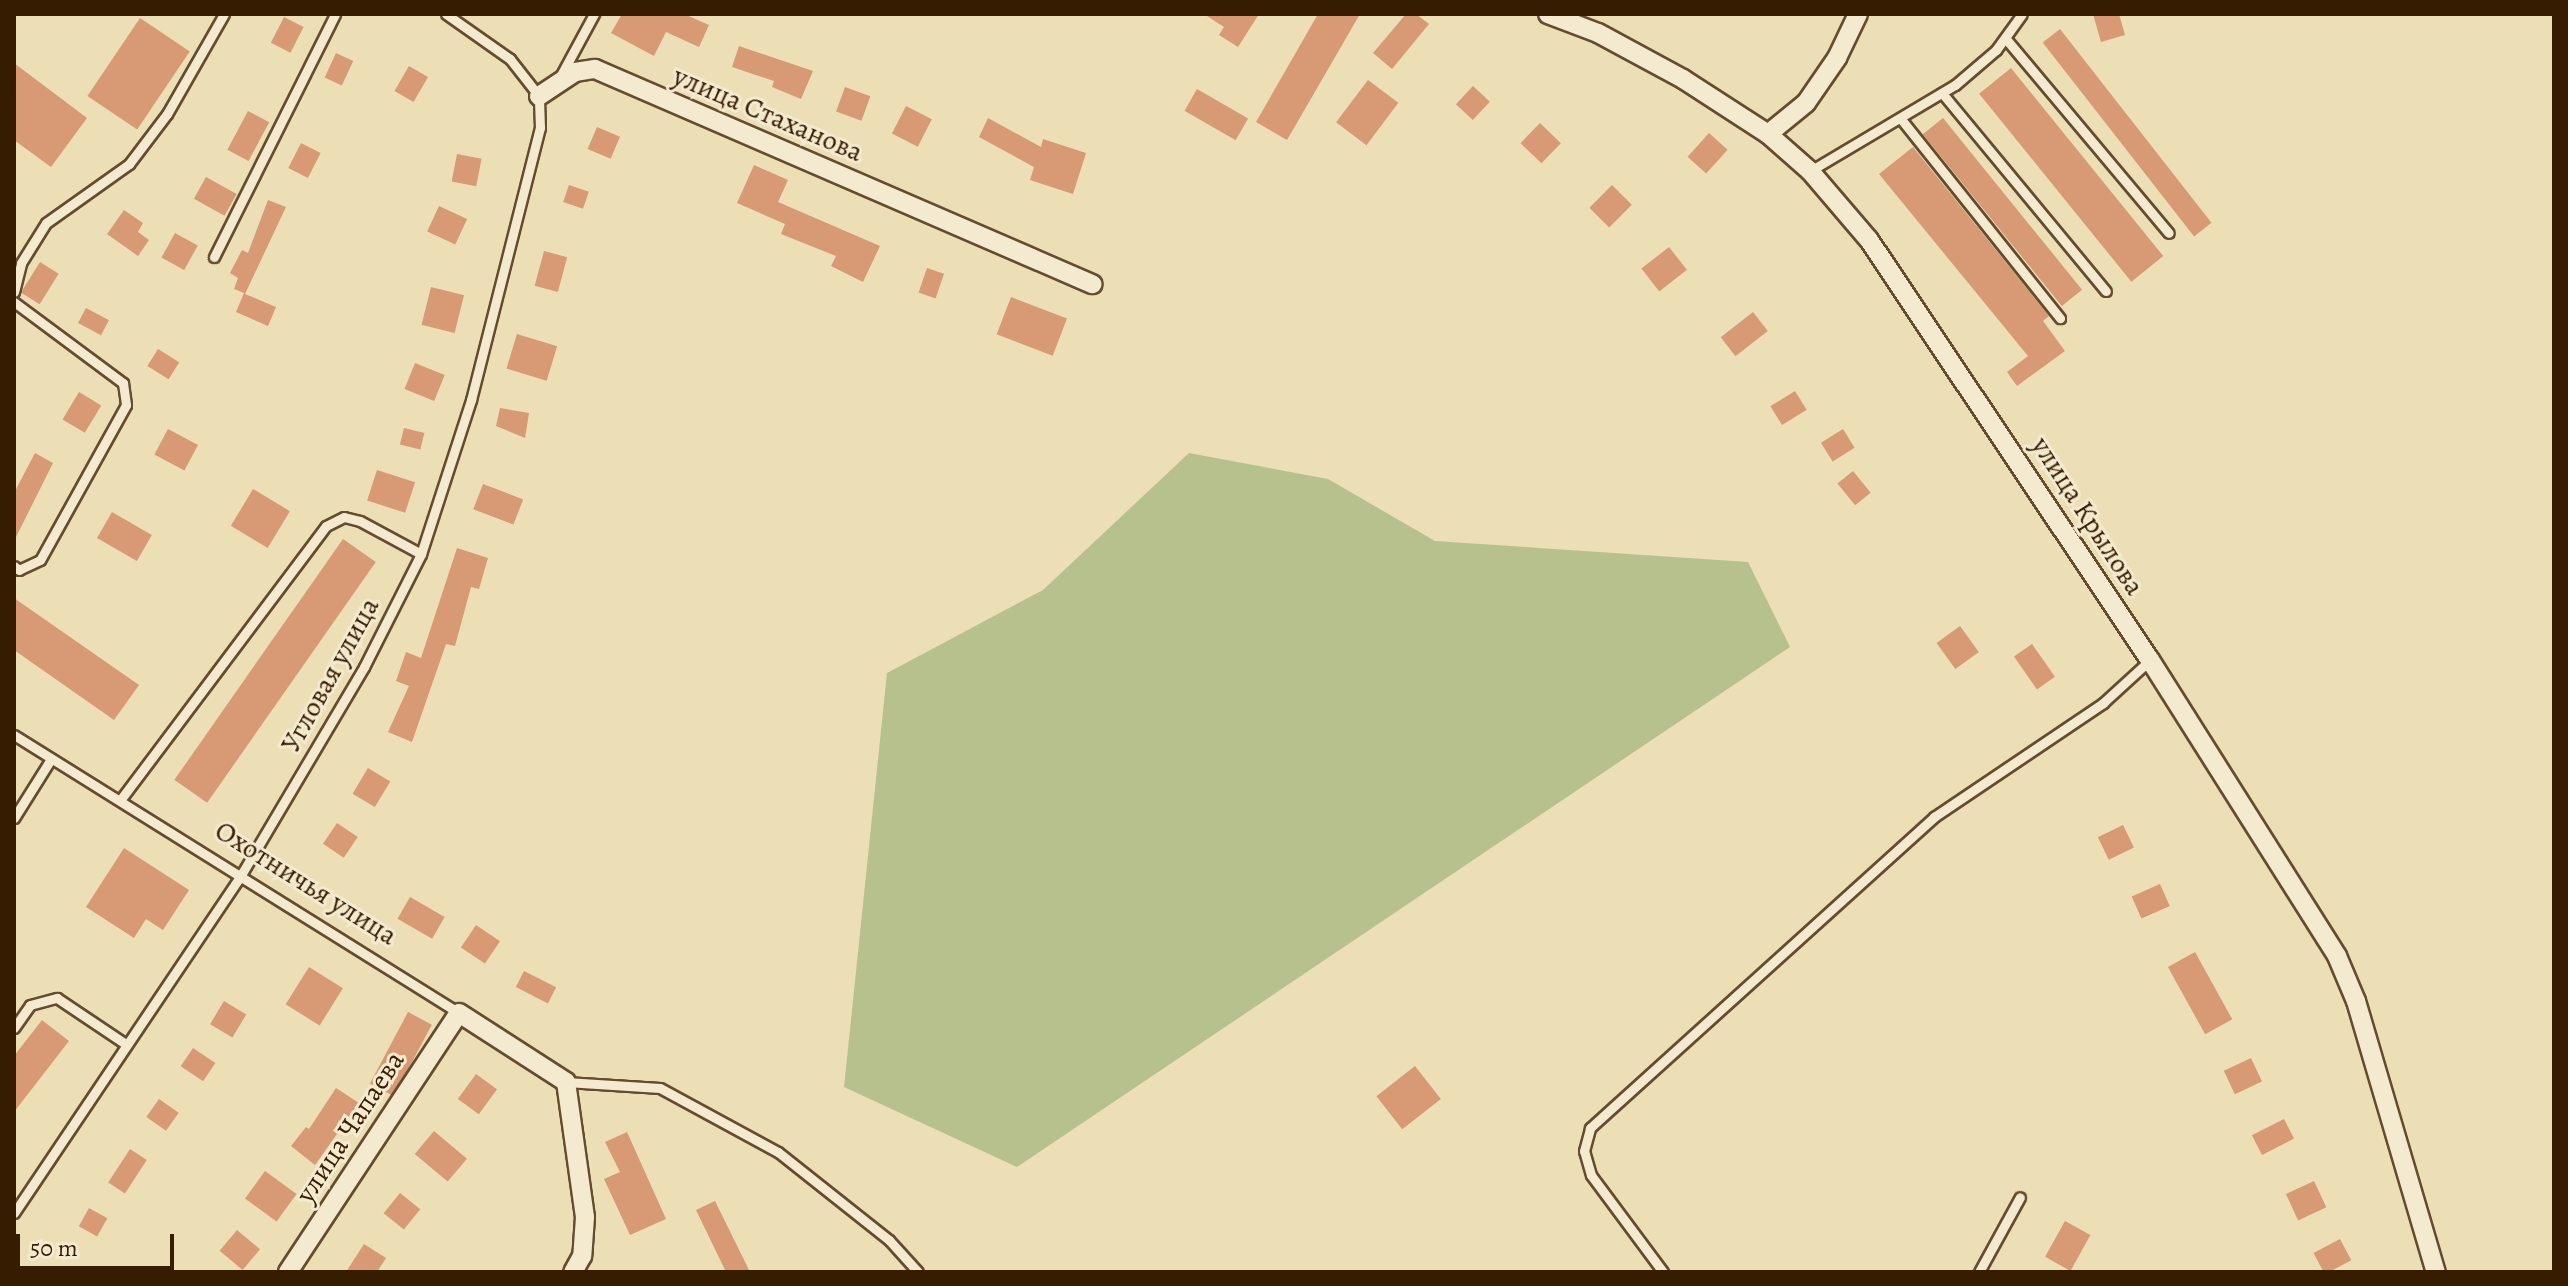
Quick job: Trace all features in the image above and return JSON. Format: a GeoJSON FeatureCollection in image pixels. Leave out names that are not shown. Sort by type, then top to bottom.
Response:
{"type":"FeatureCollection","features":[{"type":"Feature","properties":{"kind":"street","name":"улица Крылова"},"geometry":{"type":"LineString","coordinates":[[1548,14],[1598,33],[1683,79],[1768,134],[1810,171],[1878,251],[2150,660],[2337,956],[2356,1001],[2414,1187],[2436,1272]]}},
{"type":"Feature","properties":{"kind":"street"},"geometry":{"type":"LineString","coordinates":[[1768,134],[1806,103],[1837,58],[1858,14]]}},
{"type":"Feature","properties":{"kind":"street","name":"улица Стаханова"},"geometry":{"type":"LineString","coordinates":[[539,96],[558,80],[595,69],[1092,284]]}},
{"type":"Feature","properties":{"kind":"street","name":"Охотничья улица"},"geometry":{"type":"LineString","coordinates":[[459,1013],[566,1082]]}},
{"type":"Feature","properties":{"kind":"street","name":"улица Чапаева"},"geometry":{"type":"LineString","coordinates":[[288,1272],[459,1013]]}},
{"type":"Feature","properties":{"kind":"street"},"geometry":{"type":"LineString","coordinates":[[566,1082],[585,1217],[582,1256],[573,1272]]}},
{"type":"Feature","properties":{"kind":"lane"},"geometry":{"type":"LineString","coordinates":[[14,292],[21,263],[46,223],[129,164],[167,114],[224,14]]}},
{"type":"Feature","properties":{"kind":"lane"},"geometry":{"type":"LineString","coordinates":[[214,257],[335,14]]}},
{"type":"Feature","properties":{"kind":"lane"},"geometry":{"type":"LineString","coordinates":[[446,14],[510,59],[539,96]]}},
{"type":"Feature","properties":{"kind":"lane"},"geometry":{"type":"LineString","coordinates":[[558,80],[594,14]]}},
{"type":"Feature","properties":{"kind":"lane"},"geometry":{"type":"LineString","coordinates":[[1810,171],[1942,93],[2006,39],[2022,14]]}},
{"type":"Feature","properties":{"kind":"lane"},"geometry":{"type":"LineString","coordinates":[[2006,39],[2169,233]]}},
{"type":"Feature","properties":{"kind":"lane"},"geometry":{"type":"LineString","coordinates":[[1942,93],[2106,291]]}},
{"type":"Feature","properties":{"kind":"lane","name":"Угловая улица"},"geometry":{"type":"LineString","coordinates":[[14,1213],[241,875],[364,667],[421,554],[475,385],[540,128],[539,96]]}},
{"type":"Feature","properties":{"kind":"lane"},"geometry":{"type":"LineString","coordinates":[[1901,119],[2060,318]]}},
{"type":"Feature","properties":{"kind":"lane"},"geometry":{"type":"LineString","coordinates":[[14,302],[123,383],[126,405],[40,560],[19,570],[14,566]]}},
{"type":"Feature","properties":{"kind":"lane"},"geometry":{"type":"LineString","coordinates":[[121,799],[326,526],[344,517],[360,521],[421,554]]}},
{"type":"Feature","properties":{"kind":"lane"},"geometry":{"type":"LineString","coordinates":[[1663,1272],[1591,1175],[1584,1151],[1590,1128],[1934,817],[2103,703],[2150,660]]}},
{"type":"Feature","properties":{"kind":"lane","name":"Охотничья улица"},"geometry":{"type":"LineString","coordinates":[[14,735],[121,799],[459,1013]]}},
{"type":"Feature","properties":{"kind":"lane"},"geometry":{"type":"LineString","coordinates":[[14,818],[51,759]]}},
{"type":"Feature","properties":{"kind":"lane"},"geometry":{"type":"LineString","coordinates":[[14,1028],[30,1005],[57,998],[127,1045]]}},
{"type":"Feature","properties":{"kind":"lane"},"geometry":{"type":"LineString","coordinates":[[566,1082],[660,1088],[751,1138],[821,1182],[918,1272]]}},
{"type":"Feature","properties":{"kind":"lane"},"geometry":{"type":"LineString","coordinates":[[1979,1272],[2020,1197]]}},
{"type":"Feature","properties":{"kind":"green space"},"geometry":{"type":"Polygon","coordinates":[[[1189,453],[1328,479],[1435,541],[1748,562],[1790,647],[1017,1167],[844,1087],[887,673],[1043,590],[1189,453]]]}},
{"type":"Feature","properties":{"kind":"building"},"geometry":{"type":"Polygon","coordinates":[[[622,14],[684,14],[709,25],[699,47],[666,32],[654,56],[611,33],[622,14]]]}},
{"type":"Feature","properties":{"kind":"building"},"geometry":{"type":"Polygon","coordinates":[[[1204,14],[1259,14],[1238,47],[1219,35],[1224,27],[1204,14]]]}},
{"type":"Feature","properties":{"kind":"building"},"geometry":{"type":"Polygon","coordinates":[[[1318,14],[1360,14],[1287,140],[1256,122],[1318,14]]]}},
{"type":"Feature","properties":{"kind":"building"},"geometry":{"type":"Polygon","coordinates":[[[1406,14],[1416,14],[1429,24],[1392,69],[1373,53],[1406,14]]]}},
{"type":"Feature","properties":{"kind":"building"},"geometry":{"type":"Polygon","coordinates":[[[2093,14],[2119,14],[2125,35],[2101,42],[2093,14]]]}},
{"type":"Feature","properties":{"kind":"building"},"geometry":{"type":"Polygon","coordinates":[[[284,17],[304,27],[290,53],[271,43],[284,17]]]}},
{"type":"Feature","properties":{"kind":"building"},"geometry":{"type":"Polygon","coordinates":[[[140,18],[190,52],[137,129],[87,96],[140,18]]]}},
{"type":"Feature","properties":{"kind":"building"},"geometry":{"type":"Polygon","coordinates":[[[2060,29],[2211,223],[2194,236],[2043,43],[2060,29]]]}},
{"type":"Feature","properties":{"kind":"building"},"geometry":{"type":"Polygon","coordinates":[[[739,46],[813,71],[801,99],[772,87],[774,81],[732,67],[739,46]]]}},
{"type":"Feature","properties":{"kind":"building"},"geometry":{"type":"Polygon","coordinates":[[[336,53],[353,61],[342,86],[325,77],[336,53]]]}},
{"type":"Feature","properties":{"kind":"building"},"geometry":{"type":"Polygon","coordinates":[[[14,63],[87,118],[51,167],[14,140],[14,63]]]}},
{"type":"Feature","properties":{"kind":"building"},"geometry":{"type":"Polygon","coordinates":[[[409,66],[428,77],[414,102],[394,91],[409,66]]]}},
{"type":"Feature","properties":{"kind":"building"},"geometry":{"type":"Polygon","coordinates":[[[2011,68],[2163,256],[2131,282],[1979,94],[2011,68]]]}},
{"type":"Feature","properties":{"kind":"building"},"geometry":{"type":"Polygon","coordinates":[[[1368,80],[1398,103],[1366,145],[1336,122],[1368,80]]]}},
{"type":"Feature","properties":{"kind":"building"},"geometry":{"type":"Polygon","coordinates":[[[1473,86],[1490,102],[1473,120],[1456,104],[1473,86]]]}},
{"type":"Feature","properties":{"kind":"building"},"geometry":{"type":"Polygon","coordinates":[[[845,87],[870,96],[861,121],[836,111],[845,87]]]}},
{"type":"Feature","properties":{"kind":"building"},"geometry":{"type":"Polygon","coordinates":[[[1197,89],[1248,118],[1236,140],[1184,111],[1197,89]]]}},
{"type":"Feature","properties":{"kind":"building"},"geometry":{"type":"Polygon","coordinates":[[[906,106],[932,119],[918,147],[892,134],[906,106]]]}},
{"type":"Feature","properties":{"kind":"building"},"geometry":{"type":"Polygon","coordinates":[[[248,111],[269,122],[249,161],[227,150],[248,111]]]}},
{"type":"Feature","properties":{"kind":"building"},"geometry":{"type":"Polygon","coordinates":[[[988,118],[1041,147],[1043,139],[1086,153],[1073,194],[1030,180],[1034,167],[979,137],[988,118]]]}},
{"type":"Feature","properties":{"kind":"building"},"geometry":{"type":"Polygon","coordinates":[[[1943,118],[2082,290],[2062,306],[1923,134],[1943,118]]]}},
{"type":"Feature","properties":{"kind":"building"},"geometry":{"type":"Polygon","coordinates":[[[1540,123],[1561,143],[1541,163],[1521,143],[1540,123]]]}},
{"type":"Feature","properties":{"kind":"building"},"geometry":{"type":"Polygon","coordinates":[[[597,127],[620,137],[611,159],[588,149],[597,127]]]}},
{"type":"Feature","properties":{"kind":"building"},"geometry":{"type":"Polygon","coordinates":[[[1709,133],[1728,150],[1706,174],[1688,157],[1709,133]]]}},
{"type":"Feature","properties":{"kind":"building"},"geometry":{"type":"Polygon","coordinates":[[[301,143],[321,153],[308,178],[288,168],[301,143]]]}},
{"type":"Feature","properties":{"kind":"building"},"geometry":{"type":"Polygon","coordinates":[[[1913,147],[2049,316],[2043,321],[2065,351],[2017,386],[2007,372],[2028,356],[1879,174],[1913,147]]]}},
{"type":"Feature","properties":{"kind":"building"},"geometry":{"type":"Polygon","coordinates":[[[457,154],[482,159],[476,186],[452,181],[457,154]]]}},
{"type":"Feature","properties":{"kind":"building"},"geometry":{"type":"Polygon","coordinates":[[[754,165],[788,180],[778,202],[880,246],[863,282],[831,266],[836,256],[781,234],[785,224],[737,203],[754,165]]]}},
{"type":"Feature","properties":{"kind":"building"},"geometry":{"type":"Polygon","coordinates":[[[206,177],[237,194],[224,216],[194,199],[206,177]]]}},
{"type":"Feature","properties":{"kind":"building"},"geometry":{"type":"Polygon","coordinates":[[[569,185],[589,192],[583,209],[563,202],[569,185]]]}},
{"type":"Feature","properties":{"kind":"building"},"geometry":{"type":"Polygon","coordinates":[[[1612,185],[1632,205],[1609,227],[1589,208],[1612,185]]]}},
{"type":"Feature","properties":{"kind":"building"},"geometry":{"type":"Polygon","coordinates":[[[268,200],[286,207],[245,294],[276,307],[268,326],[236,312],[244,293],[234,289],[238,278],[230,273],[242,250],[248,253],[268,200]]]}},
{"type":"Feature","properties":{"kind":"building"},"geometry":{"type":"Polygon","coordinates":[[[439,206],[467,219],[455,244],[427,231],[439,206]]]}},
{"type":"Feature","properties":{"kind":"building"},"geometry":{"type":"Polygon","coordinates":[[[124,210],[143,223],[138,232],[149,240],[138,256],[107,234],[124,210]]]}},
{"type":"Feature","properties":{"kind":"building"},"geometry":{"type":"Polygon","coordinates":[[[175,233],[198,246],[184,270],[161,257],[175,233]]]}},
{"type":"Feature","properties":{"kind":"building"},"geometry":{"type":"Polygon","coordinates":[[[1669,247],[1687,270],[1659,291],[1641,269],[1669,247]]]}},
{"type":"Feature","properties":{"kind":"building"},"geometry":{"type":"Polygon","coordinates":[[[544,251],[567,257],[558,292],[535,286],[544,251]]]}},
{"type":"Feature","properties":{"kind":"building"},"geometry":{"type":"Polygon","coordinates":[[[40,262],[59,274],[40,304],[21,293],[40,262]]]}},
{"type":"Feature","properties":{"kind":"building"},"geometry":{"type":"Polygon","coordinates":[[[927,268],[944,274],[936,298],[919,293],[927,268]]]}},
{"type":"Feature","properties":{"kind":"building"},"geometry":{"type":"Polygon","coordinates":[[[431,287],[464,295],[455,333],[422,325],[431,287]]]}},
{"type":"Feature","properties":{"kind":"building"},"geometry":{"type":"Polygon","coordinates":[[[1011,297],[1067,319],[1053,356],[997,334],[1011,297]]]}},
{"type":"Feature","properties":{"kind":"building"},"geometry":{"type":"Polygon","coordinates":[[[86,308],[109,320],[101,335],[78,323],[86,308]]]}},
{"type":"Feature","properties":{"kind":"building"},"geometry":{"type":"Polygon","coordinates":[[[1753,312],[1768,331],[1735,356],[1721,337],[1753,312]]]}},
{"type":"Feature","properties":{"kind":"building"},"geometry":{"type":"Polygon","coordinates":[[[517,334],[557,346],[547,381],[506,368],[517,334]]]}},
{"type":"Feature","properties":{"kind":"building"},"geometry":{"type":"Polygon","coordinates":[[[158,349],[179,362],[169,379],[147,366],[158,349]]]}},
{"type":"Feature","properties":{"kind":"building"},"geometry":{"type":"Polygon","coordinates":[[[415,363],[445,375],[434,401],[405,389],[415,363]]]}},
{"type":"Feature","properties":{"kind":"building"},"geometry":{"type":"Polygon","coordinates":[[[1795,391],[1807,410],[1782,425],[1770,406],[1795,391]]]}},
{"type":"Feature","properties":{"kind":"building"},"geometry":{"type":"Polygon","coordinates":[[[79,392],[101,405],[85,433],[63,419],[79,392]]]}},
{"type":"Feature","properties":{"kind":"building"},"geometry":{"type":"Polygon","coordinates":[[[500,408],[529,413],[525,438],[496,426],[500,408]]]}},
{"type":"Feature","properties":{"kind":"building"},"geometry":{"type":"Polygon","coordinates":[[[404,428],[424,433],[420,450],[400,444],[404,428]]]}},
{"type":"Feature","properties":{"kind":"building"},"geometry":{"type":"Polygon","coordinates":[[[168,429],[198,445],[184,471],[154,455],[168,429]]]}},
{"type":"Feature","properties":{"kind":"building"},"geometry":{"type":"Polygon","coordinates":[[[1843,429],[1855,448],[1833,461],[1821,443],[1843,429]]]}},
{"type":"Feature","properties":{"kind":"building"},"geometry":{"type":"Polygon","coordinates":[[[35,453],[53,463],[14,541],[14,493],[35,453]]]}},
{"type":"Feature","properties":{"kind":"building"},"geometry":{"type":"Polygon","coordinates":[[[377,470],[415,482],[405,513],[367,500],[377,470]]]}},
{"type":"Feature","properties":{"kind":"building"},"geometry":{"type":"Polygon","coordinates":[[[1853,471],[1871,493],[1855,505],[1837,484],[1853,471]]]}},
{"type":"Feature","properties":{"kind":"building"},"geometry":{"type":"Polygon","coordinates":[[[483,484],[523,499],[513,525],[473,509],[483,484]]]}},
{"type":"Feature","properties":{"kind":"building"},"geometry":{"type":"Polygon","coordinates":[[[253,489],[290,511],[268,548],[231,526],[253,489]]]}},
{"type":"Feature","properties":{"kind":"building"},"geometry":{"type":"Polygon","coordinates":[[[112,512],[152,535],[137,561],[97,538],[112,512]]]}},
{"type":"Feature","properties":{"kind":"building"},"geometry":{"type":"Polygon","coordinates":[[[343,539],[376,562],[207,803],[174,780],[343,539]]]}},
{"type":"Feature","properties":{"kind":"building"},"geometry":{"type":"Polygon","coordinates":[[[457,548],[488,558],[479,589],[471,587],[455,646],[446,644],[412,742],[388,732],[409,686],[396,681],[406,652],[421,658],[457,548]]]}},
{"type":"Feature","properties":{"kind":"building"},"geometry":{"type":"Polygon","coordinates":[[[14,598],[139,685],[114,720],[14,650],[14,598]]]}},
{"type":"Feature","properties":{"kind":"building"},"geometry":{"type":"Polygon","coordinates":[[[1960,626],[1979,652],[1955,669],[1937,643],[1960,626]]]}},
{"type":"Feature","properties":{"kind":"building"},"geometry":{"type":"Polygon","coordinates":[[[2032,644],[2055,677],[2037,689],[2014,657],[2032,644]]]}},
{"type":"Feature","properties":{"kind":"building"},"geometry":{"type":"Polygon","coordinates":[[[368,768],[390,781],[375,807],[353,794],[368,768]]]}},
{"type":"Feature","properties":{"kind":"building"},"geometry":{"type":"Polygon","coordinates":[[[337,823],[358,837],[344,858],[323,844],[337,823]]]}},
{"type":"Feature","properties":{"kind":"building"},"geometry":{"type":"Polygon","coordinates":[[[2123,825],[2134,847],[2109,860],[2098,837],[2123,825]]]}},
{"type":"Feature","properties":{"kind":"building"},"geometry":{"type":"Polygon","coordinates":[[[124,848],[189,890],[163,930],[146,919],[134,938],[86,907],[124,848]]]}},
{"type":"Feature","properties":{"kind":"building"},"geometry":{"type":"Polygon","coordinates":[[[2160,884],[2170,906],[2141,919],[2132,897],[2160,884]]]}},
{"type":"Feature","properties":{"kind":"building"},"geometry":{"type":"Polygon","coordinates":[[[410,897],[445,917],[432,939],[398,919],[410,897]]]}},
{"type":"Feature","properties":{"kind":"building"},"geometry":{"type":"Polygon","coordinates":[[[476,925],[500,941],[485,964],[461,947],[476,925]]]}},
{"type":"Feature","properties":{"kind":"building"},"geometry":{"type":"Polygon","coordinates":[[[2195,952],[2232,1019],[2205,1034],[2168,967],[2195,952]]]}},
{"type":"Feature","properties":{"kind":"building"},"geometry":{"type":"Polygon","coordinates":[[[309,967],[343,988],[320,1026],[286,1004],[309,967]]]}},
{"type":"Feature","properties":{"kind":"building"},"geometry":{"type":"Polygon","coordinates":[[[524,971],[556,987],[548,1003],[516,987],[524,971]]]}},
{"type":"Feature","properties":{"kind":"building"},"geometry":{"type":"Polygon","coordinates":[[[224,1001],[246,1014],[232,1038],[210,1024],[224,1001]]]}},
{"type":"Feature","properties":{"kind":"building"},"geometry":{"type":"Polygon","coordinates":[[[408,1012],[432,1025],[394,1096],[370,1084],[408,1012]]]}},
{"type":"Feature","properties":{"kind":"building"},"geometry":{"type":"Polygon","coordinates":[[[42,1020],[69,1041],[14,1112],[14,1056],[42,1020]]]}},
{"type":"Feature","properties":{"kind":"building"},"geometry":{"type":"Polygon","coordinates":[[[193,1048],[215,1063],[203,1081],[181,1066],[193,1048]]]}},
{"type":"Feature","properties":{"kind":"building"},"geometry":{"type":"Polygon","coordinates":[[[2251,1058],[2262,1082],[2235,1094],[2224,1071],[2251,1058]]]}},
{"type":"Feature","properties":{"kind":"building"},"geometry":{"type":"Polygon","coordinates":[[[1415,1066],[1441,1099],[1402,1129],[1376,1096],[1415,1066]]]}},
{"type":"Feature","properties":{"kind":"building"},"geometry":{"type":"Polygon","coordinates":[[[476,1074],[497,1089],[479,1114],[458,1099],[476,1074]]]}},
{"type":"Feature","properties":{"kind":"building"},"geometry":{"type":"Polygon","coordinates":[[[336,1088],[359,1103],[315,1165],[291,1146],[306,1127],[309,1129],[336,1088]]]}},
{"type":"Feature","properties":{"kind":"building"},"geometry":{"type":"Polygon","coordinates":[[[159,1099],[179,1113],[166,1131],[146,1117],[159,1099]]]}},
{"type":"Feature","properties":{"kind":"building"},"geometry":{"type":"Polygon","coordinates":[[[2284,1119],[2294,1139],[2262,1155],[2252,1135],[2284,1119]]]}},
{"type":"Feature","properties":{"kind":"building"},"geometry":{"type":"Polygon","coordinates":[[[434,1131],[467,1159],[448,1182],[415,1154],[434,1131]]]}},
{"type":"Feature","properties":{"kind":"building"},"geometry":{"type":"Polygon","coordinates":[[[627,1132],[666,1219],[630,1235],[604,1179],[620,1172],[605,1142],[627,1132]]]}},
{"type":"Feature","properties":{"kind":"building"},"geometry":{"type":"Polygon","coordinates":[[[130,1149],[147,1160],[125,1193],[108,1183],[130,1149]]]}},
{"type":"Feature","properties":{"kind":"building"},"geometry":{"type":"Polygon","coordinates":[[[265,1171],[297,1194],[277,1221],[245,1199],[265,1171]]]}},
{"type":"Feature","properties":{"kind":"building"},"geometry":{"type":"Polygon","coordinates":[[[2314,1181],[2326,1207],[2298,1220],[2286,1194],[2314,1181]]]}},
{"type":"Feature","properties":{"kind":"building"},"geometry":{"type":"Polygon","coordinates":[[[400,1193],[420,1209],[404,1230],[384,1213],[400,1193]]]}},
{"type":"Feature","properties":{"kind":"building"},"geometry":{"type":"Polygon","coordinates":[[[715,1201],[750,1272],[726,1272],[696,1210],[715,1201]]]}},
{"type":"Feature","properties":{"kind":"building"},"geometry":{"type":"Polygon","coordinates":[[[89,1208],[107,1218],[97,1237],[79,1226],[89,1208]]]}},
{"type":"Feature","properties":{"kind":"building"},"geometry":{"type":"Polygon","coordinates":[[[2065,1221],[2090,1235],[2070,1271],[2045,1257],[2065,1221]]]}},
{"type":"Feature","properties":{"kind":"building"},"geometry":{"type":"Polygon","coordinates":[[[237,1230],[260,1249],[243,1270],[220,1251],[237,1230]]]}},
{"type":"Feature","properties":{"kind":"building"},"geometry":{"type":"Polygon","coordinates":[[[2340,1239],[2351,1260],[2324,1272],[2314,1253],[2340,1239]]]}},
{"type":"Feature","properties":{"kind":"building"},"geometry":{"type":"Polygon","coordinates":[[[364,1244],[386,1258],[377,1272],[346,1272],[364,1244]]]}}]}
